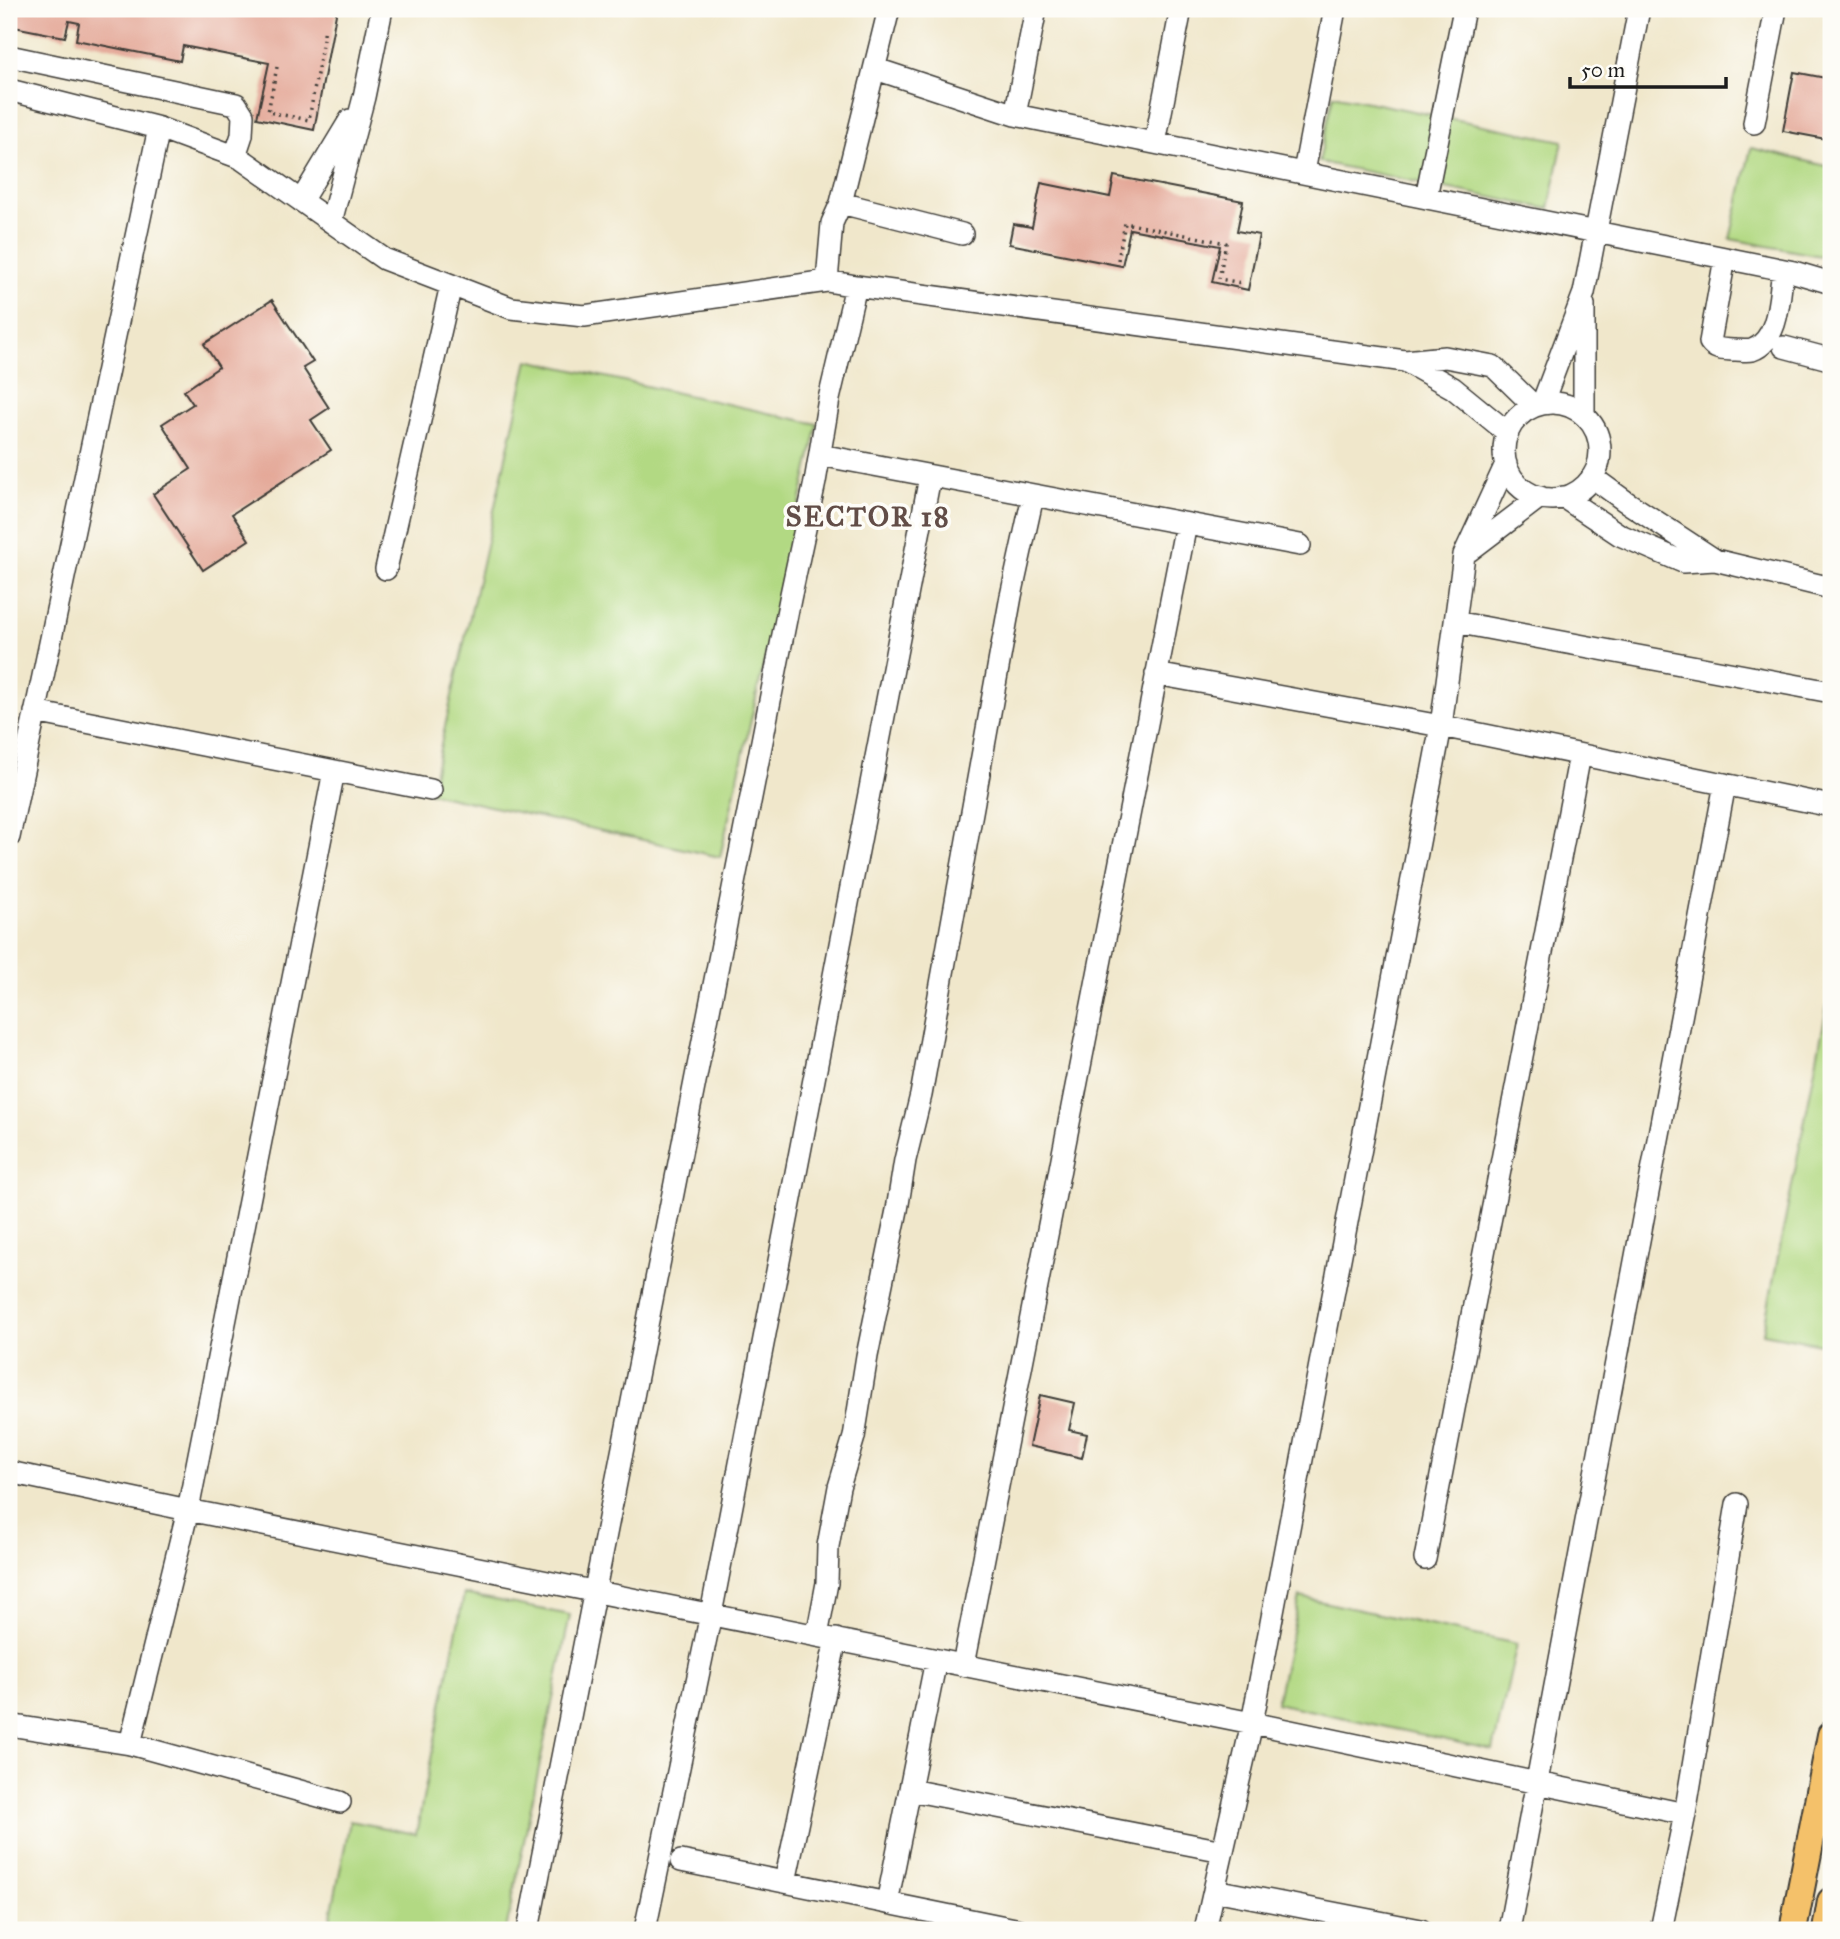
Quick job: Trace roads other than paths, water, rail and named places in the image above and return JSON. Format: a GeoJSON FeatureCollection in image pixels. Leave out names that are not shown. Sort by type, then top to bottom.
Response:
{"type":"FeatureCollection","features":[{"type":"Feature","properties":{"kind":"main road"},"geometry":{"type":"LineString","coordinates":[[1793,1930],[1831,1735]]}},
{"type":"Feature","properties":{"kind":"main road"},"geometry":{"type":"LineString","coordinates":[[1826,1930],[1831,1901]]}},
{"type":"Feature","properties":{"kind":"street"},"geometry":{"type":"LineString","coordinates":[[331,222],[364,97],[382,9]]}},
{"type":"Feature","properties":{"kind":"street"},"geometry":{"type":"LineString","coordinates":[[827,281],[832,223],[841,203],[889,9]]}},
{"type":"Feature","properties":{"kind":"street"},"geometry":{"type":"LineString","coordinates":[[1015,115],[1036,9]]}},
{"type":"Feature","properties":{"kind":"street"},"geometry":{"type":"LineString","coordinates":[[1155,143],[1181,9]]}},
{"type":"Feature","properties":{"kind":"street"},"geometry":{"type":"LineString","coordinates":[[1304,172],[1335,9]]}},
{"type":"Feature","properties":{"kind":"street"},"geometry":{"type":"LineString","coordinates":[[1426,197],[1464,9]]}},
{"type":"Feature","properties":{"kind":"street"},"geometry":{"type":"LineString","coordinates":[[1584,415],[1584,293],[1639,9]]}},
{"type":"Feature","properties":{"kind":"street"},"geometry":{"type":"LineString","coordinates":[[1755,123],[1776,9]]}},
{"type":"Feature","properties":{"kind":"street"},"geometry":{"type":"LineString","coordinates":[[9,56],[236,104],[243,115],[242,135],[235,156]]}},
{"type":"Feature","properties":{"kind":"street"},"geometry":{"type":"LineString","coordinates":[[876,69],[1015,115],[1596,231],[1783,270],[1831,283]]}},
{"type":"Feature","properties":{"kind":"street"},"geometry":{"type":"LineString","coordinates":[[9,90],[159,128],[235,156],[384,259],[511,308],[584,316],[827,281],[1405,360],[1445,357],[1493,366],[1538,405]]}},
{"type":"Feature","properties":{"kind":"street"},"geometry":{"type":"LineString","coordinates":[[301,201],[364,97]]}},
{"type":"Feature","properties":{"kind":"street"},"geometry":{"type":"LineString","coordinates":[[9,837],[16,769],[35,712],[159,128]]}},
{"type":"Feature","properties":{"kind":"street"},"geometry":{"type":"LineString","coordinates":[[841,203],[962,234]]}},
{"type":"Feature","properties":{"kind":"street"},"geometry":{"type":"LineString","coordinates":[[1725,258],[1710,342],[1719,349],[1750,351],[1765,342],[1773,329],[1783,270]]}},
{"type":"Feature","properties":{"kind":"street"},"geometry":{"type":"LineString","coordinates":[[386,569],[452,285]]}},
{"type":"Feature","properties":{"kind":"street"},"geometry":{"type":"LineString","coordinates":[[528,1930],[830,399],[856,286]]}},
{"type":"Feature","properties":{"kind":"street"},"geometry":{"type":"LineString","coordinates":[[1538,405],[1584,293]]}},
{"type":"Feature","properties":{"kind":"street"},"geometry":{"type":"LineString","coordinates":[[1784,347],[1831,358]]}},
{"type":"Feature","properties":{"kind":"street"},"geometry":{"type":"LineString","coordinates":[[1405,360],[1453,388],[1508,433]]}},
{"type":"Feature","properties":{"kind":"street"},"geometry":{"type":"LineString","coordinates":[[1557,403],[1572,407],[1593,425],[1598,438],[1600,451],[1592,477],[1574,493],[1563,497],[1540,497],[1525,490],[1513,479],[1506,464],[1504,449],[1508,433],[1523,412],[1538,405],[1557,403]]}},
{"type":"Feature","properties":{"kind":"street"},"geometry":{"type":"LineString","coordinates":[[820,455],[1300,545]]}},
{"type":"Feature","properties":{"kind":"street"},"geometry":{"type":"LineString","coordinates":[[1205,1930],[1252,1723],[1441,726],[1464,555],[1506,464]]}},
{"type":"Feature","properties":{"kind":"street"},"geometry":{"type":"LineString","coordinates":[[645,1930],[711,1615],[930,477]]}},
{"type":"Feature","properties":{"kind":"street"},"geometry":{"type":"LineString","coordinates":[[1592,477],[1715,561]]}},
{"type":"Feature","properties":{"kind":"street"},"geometry":{"type":"LineString","coordinates":[[785,1882],[827,1638],[828,1546],[839,1488],[854,1437],[905,1160],[921,1095],[1011,596],[1033,496]]}},
{"type":"Feature","properties":{"kind":"street"},"geometry":{"type":"LineString","coordinates":[[1464,555],[1540,497]]}},
{"type":"Feature","properties":{"kind":"street"},"geometry":{"type":"LineString","coordinates":[[1563,497],[1620,535],[1683,562],[1715,561],[1831,588]]}},
{"type":"Feature","properties":{"kind":"street"},"geometry":{"type":"LineString","coordinates":[[963,1665],[1186,524]]}},
{"type":"Feature","properties":{"kind":"street"},"geometry":{"type":"LineString","coordinates":[[1455,622],[1831,692]]}},
{"type":"Feature","properties":{"kind":"street"},"geometry":{"type":"LineString","coordinates":[[1156,674],[1441,726],[1831,806]]}},
{"type":"Feature","properties":{"kind":"street"},"geometry":{"type":"LineString","coordinates":[[35,712],[431,790]]}},
{"type":"Feature","properties":{"kind":"street"},"geometry":{"type":"LineString","coordinates":[[1424,1559],[1580,755]]}},
{"type":"Feature","properties":{"kind":"street"},"geometry":{"type":"LineString","coordinates":[[130,1744],[188,1510],[334,771]]}},
{"type":"Feature","properties":{"kind":"street"},"geometry":{"type":"LineString","coordinates":[[1509,1930],[1725,785]]}},
{"type":"Feature","properties":{"kind":"street"},"geometry":{"type":"LineString","coordinates":[[9,1472],[1252,1723],[1685,1814]]}},
{"type":"Feature","properties":{"kind":"street"},"geometry":{"type":"LineString","coordinates":[[1661,1930],[1685,1814],[1737,1504]]}},
{"type":"Feature","properties":{"kind":"street"},"geometry":{"type":"LineString","coordinates":[[887,1903],[936,1660]]}},
{"type":"Feature","properties":{"kind":"street"},"geometry":{"type":"LineString","coordinates":[[9,1725],[130,1744],[340,1802]]}},
{"type":"Feature","properties":{"kind":"street"},"geometry":{"type":"LineString","coordinates":[[909,1790],[1223,1851]]}},
{"type":"Feature","properties":{"kind":"street"},"geometry":{"type":"LineString","coordinates":[[681,1861],[1020,1930]]}},
{"type":"Feature","properties":{"kind":"street"},"geometry":{"type":"LineString","coordinates":[[1214,1890],[1421,1930]]}},
{"type":"Feature","properties":{"kind":"district","name":"SECTOR 18"},"geometry":{"type":"Point","coordinates":[868,516]}}]}
